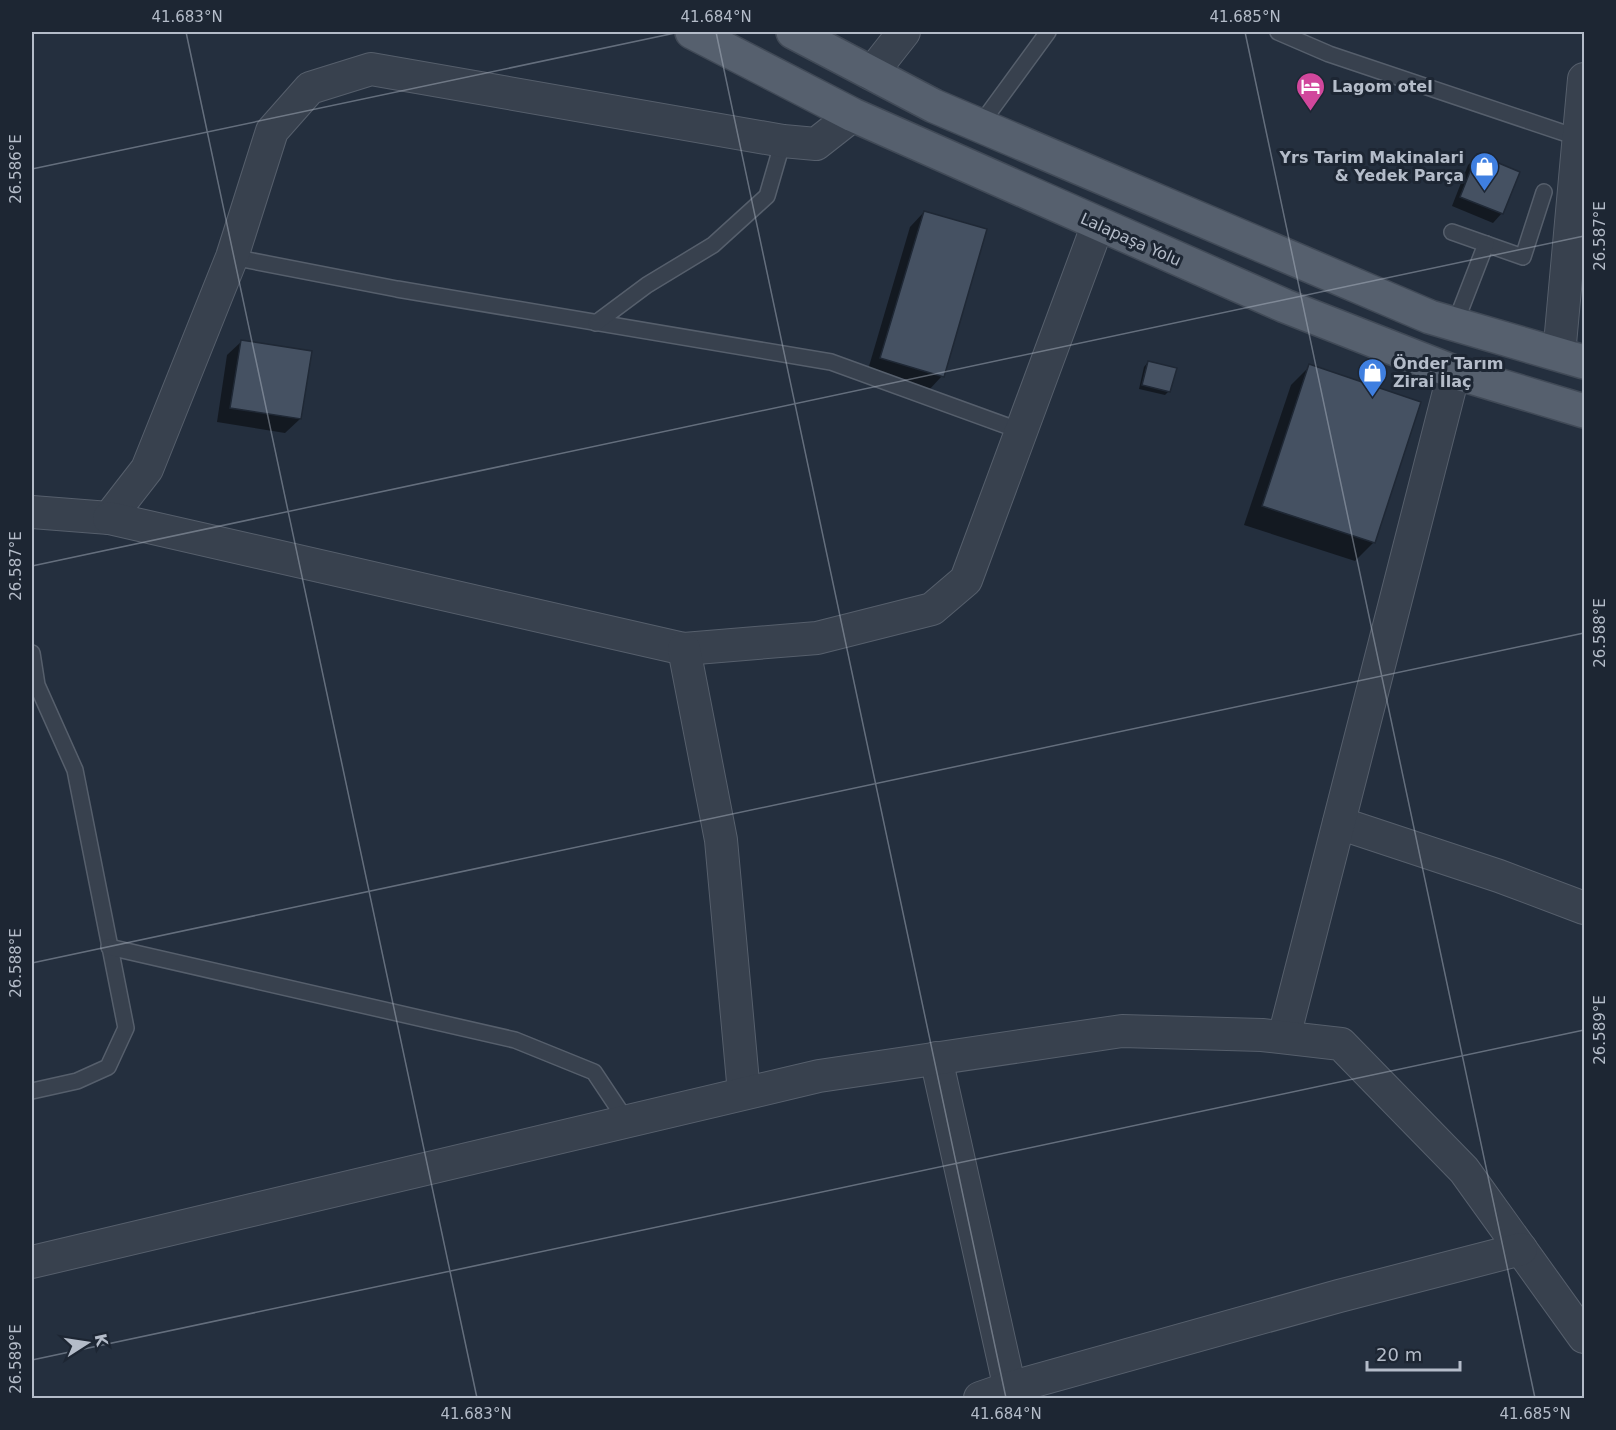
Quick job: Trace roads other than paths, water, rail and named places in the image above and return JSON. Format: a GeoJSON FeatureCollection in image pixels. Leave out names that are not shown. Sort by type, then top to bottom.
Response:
{"type":"FeatureCollection","features":[{"type":"Feature","properties":{"kind":"main road","name":"Lalapaşa Yolu"},"geometry":{"type":"LineString","coordinates":[[692,32],[853,115],[1285,306],[1454,372],[1584,411]]}},
{"type":"Feature","properties":{"kind":"main road"},"geometry":{"type":"LineString","coordinates":[[793,32],[871,74],[980,125],[1430,317],[1572,358]]}},
{"type":"Feature","properties":{"kind":"street"},"geometry":{"type":"LineString","coordinates":[[871,74],[904,32]]}},
{"type":"Feature","properties":{"kind":"street"},"geometry":{"type":"LineString","coordinates":[[109,518],[147,470],[232,257],[272,131],[310,88],[371,69],[783,141],[816,144],[853,115]]}},
{"type":"Feature","properties":{"kind":"street"},"geometry":{"type":"LineString","coordinates":[[1572,358],[1579,138],[1584,79]]}},
{"type":"Feature","properties":{"kind":"street"},"geometry":{"type":"LineString","coordinates":[[32,512],[109,518],[684,649],[817,639],[932,609],[966,580],[1098,224]]}},
{"type":"Feature","properties":{"kind":"street"},"geometry":{"type":"LineString","coordinates":[[1284,1038],[1454,372]]}},
{"type":"Feature","properties":{"kind":"street"},"geometry":{"type":"LineString","coordinates":[[684,649],[721,840],[744,1093]]}},
{"type":"Feature","properties":{"kind":"street"},"geometry":{"type":"LineString","coordinates":[[1339,823],[1499,876],[1584,908]]}},
{"type":"Feature","properties":{"kind":"street"},"geometry":{"type":"LineString","coordinates":[[32,1262],[156,1235],[626,1120],[819,1076],[1122,1031],[1284,1038],[1341,1044],[1464,1170],[1584,1337]]}},
{"type":"Feature","properties":{"kind":"street"},"geometry":{"type":"LineString","coordinates":[[936,1058],[1011,1393]]}},
{"type":"Feature","properties":{"kind":"street"},"geometry":{"type":"LineString","coordinates":[[980,1398],[1011,1393],[1340,1296],[1521,1249]]}},
{"type":"Feature","properties":{"kind":"lane"},"geometry":{"type":"LineString","coordinates":[[980,125],[1048,32]]}},
{"type":"Feature","properties":{"kind":"lane"},"geometry":{"type":"LineString","coordinates":[[1278,32],[1329,54],[1579,138]]}},
{"type":"Feature","properties":{"kind":"lane"},"geometry":{"type":"LineString","coordinates":[[596,323],[647,285],[713,245],[767,196],[783,141]]}},
{"type":"Feature","properties":{"kind":"lane"},"geometry":{"type":"LineString","coordinates":[[1452,232],[1524,257],[1544,192]]}},
{"type":"Feature","properties":{"kind":"lane"},"geometry":{"type":"LineString","coordinates":[[1455,324],[1486,244]]}},
{"type":"Feature","properties":{"kind":"lane"},"geometry":{"type":"LineString","coordinates":[[232,257],[596,323],[831,362],[1021,431]]}},
{"type":"Feature","properties":{"kind":"lane"},"geometry":{"type":"LineString","coordinates":[[32,653],[37,685],[75,770],[126,1028],[108,1067],[77,1081],[32,1091]]}},
{"type":"Feature","properties":{"kind":"lane"},"geometry":{"type":"LineString","coordinates":[[109,947],[516,1040],[594,1072],[626,1120]]}},
{"type":"Feature","properties":{"kind":"place","name":"Lagom otel"},"geometry":{"type":"Point","coordinates":[1311,112]}},
{"type":"Feature","properties":{"kind":"place","name":"Yrs Tarim Makinalari & Yedek Parça"},"geometry":{"type":"Point","coordinates":[1485,192]}},
{"type":"Feature","properties":{"kind":"place","name":"Önder Tarım Zirai İlaç"},"geometry":{"type":"Point","coordinates":[1372,398]}}]}
